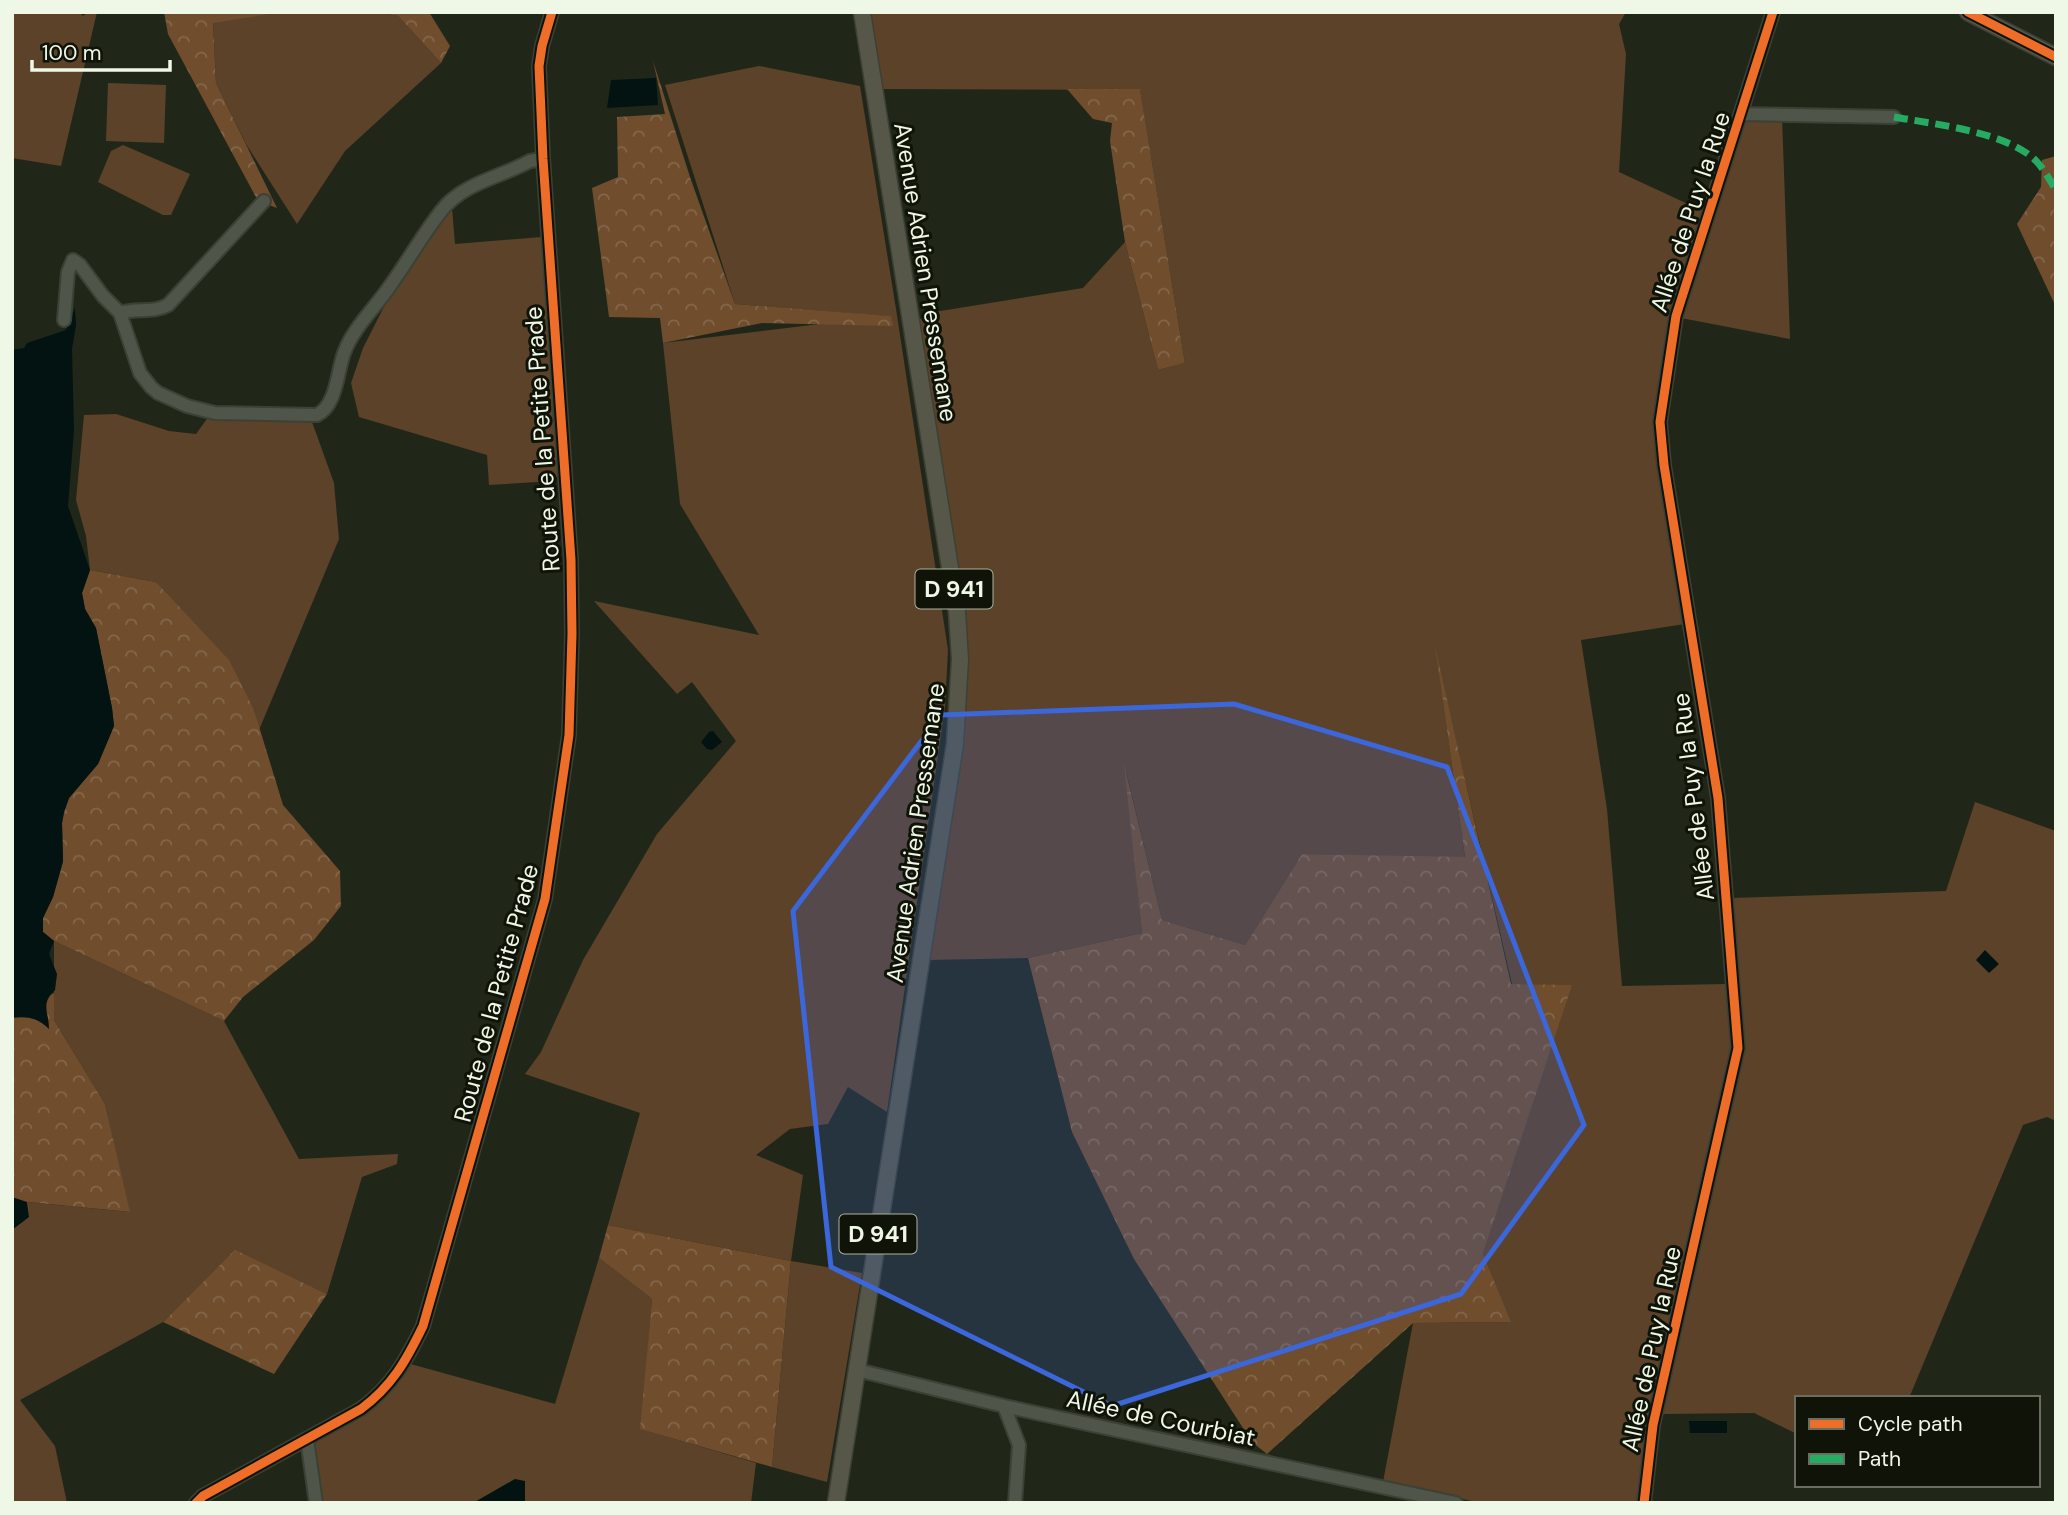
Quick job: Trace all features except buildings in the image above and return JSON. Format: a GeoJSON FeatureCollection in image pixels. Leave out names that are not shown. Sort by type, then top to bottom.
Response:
{"type":"FeatureCollection","features":[{"type":"Feature","properties":{"kind":"main road","name":"Avenue Adrien Pressemane"},"geometry":{"type":"LineString","coordinates":[[857,1370],[955,744],[960,659],[957,612],[862,12]]}},
{"type":"Feature","properties":{"kind":"main road"},"geometry":{"type":"LineString","coordinates":[[1968,12],[2056,57]]}},
{"type":"Feature","properties":{"kind":"main road","name":"D 941"},"geometry":{"type":"LineString","coordinates":[[836,1503],[857,1370]]}},
{"type":"Feature","properties":{"kind":"street","name":"Route de la Petite Prade"},"geometry":{"type":"LineString","coordinates":[[196,1503],[204,1496],[361,1409],[381,1395],[404,1364],[424,1326],[545,899],[569,735],[572,634],[571,560],[539,66],[552,12]]}},
{"type":"Feature","properties":{"kind":"street","name":"Allée de Puy la Rue"},"geometry":{"type":"LineString","coordinates":[[1644,1503],[1653,1425],[1738,1048],[1718,798],[1664,465],[1660,422],[1675,316],[1773,12]]}},
{"type":"Feature","properties":{"kind":"street"},"geometry":{"type":"LineString","coordinates":[[1741,114],[1894,117]]}},
{"type":"Feature","properties":{"kind":"street"},"geometry":{"type":"LineString","coordinates":[[64,320],[68,272],[73,260],[120,313],[141,373],[151,387],[170,400],[201,410],[234,415],[317,415],[330,401],[344,351],[355,332],[389,288],[442,209],[460,192],[530,161],[543,159]]}},
{"type":"Feature","properties":{"kind":"street"},"geometry":{"type":"LineString","coordinates":[[120,313],[133,310],[155,311],[168,305],[264,201]]}},
{"type":"Feature","properties":{"kind":"street","name":"Allée de Courbiat"},"geometry":{"type":"LineString","coordinates":[[857,1370],[1004,1406],[1456,1503]]}},
{"type":"Feature","properties":{"kind":"street"},"geometry":{"type":"LineString","coordinates":[[1004,1406],[1019,1445],[1015,1503]]}},
{"type":"Feature","properties":{"kind":"street"},"geometry":{"type":"LineString","coordinates":[[307,1439],[316,1503]]}},
{"type":"Feature","properties":{"kind":"highlighted area"},"geometry":{"type":"Polygon","coordinates":[[[1234,704],[1447,767],[1584,1125],[1461,1294],[1112,1406],[831,1267],[793,911],[941,715],[1234,704]]]}},
{"type":"Feature","properties":{"kind":"shaded area"},"geometry":{"type":"Polygon","coordinates":[[[12,12],[79,12],[83,16],[88,12],[97,12],[61,166],[12,158],[12,12]]]}},
{"type":"Feature","properties":{"kind":"shaded area"},"geometry":{"type":"Polygon","coordinates":[[[282,12],[377,12],[398,16],[441,63],[345,151],[297,224],[246,144],[216,83],[213,22],[282,12]]]}},
{"type":"Feature","properties":{"kind":"shaded area"},"geometry":{"type":"Polygon","coordinates":[[[871,12],[1626,12],[1619,24],[1626,54],[1619,172],[1705,212],[1655,424],[1685,624],[1581,640],[1607,809],[1622,986],[1726,984],[1731,1053],[1639,1503],[1481,1503],[1383,1482],[1413,1323],[1510,1322],[1483,1254],[1571,986],[1512,984],[1437,658],[1465,858],[1302,854],[1245,945],[1162,920],[1126,771],[1142,933],[1028,958],[929,960],[968,676],[966,636],[919,320],[928,313],[1083,288],[1125,242],[1158,370],[1185,363],[1140,90],[883,89],[871,12]]]}},
{"type":"Feature","properties":{"kind":"shaded area"},"geometry":{"type":"Polygon","coordinates":[[[759,66],[860,86],[948,650],[945,707],[887,1112],[848,1087],[828,1124],[790,1129],[756,1155],[803,1175],[791,1261],[608,1225],[640,1113],[525,1074],[541,1052],[583,960],[657,834],[736,741],[692,682],[677,694],[594,601],[759,635],[680,504],[663,343],[886,316],[735,304],[665,85],[759,66]]]}},
{"type":"Feature","properties":{"kind":"shaded area"},"geometry":{"type":"Polygon","coordinates":[[[656,78],[658,105],[607,108],[611,80],[656,78]]]}},
{"type":"Feature","properties":{"kind":"shaded area"},"geometry":{"type":"Polygon","coordinates":[[[108,83],[166,85],[164,143],[106,141],[108,83]]]}},
{"type":"Feature","properties":{"kind":"shaded area"},"geometry":{"type":"Polygon","coordinates":[[[1744,117],[1782,117],[1790,339],[1681,318],[1744,117]]]}},
{"type":"Feature","properties":{"kind":"shaded area"},"geometry":{"type":"Polygon","coordinates":[[[123,145],[190,174],[171,215],[163,215],[98,182],[111,151],[123,145]]]}},
{"type":"Feature","properties":{"kind":"shaded area"},"geometry":{"type":"Polygon","coordinates":[[[452,208],[455,244],[541,237],[558,475],[554,481],[489,485],[487,455],[359,417],[351,383],[363,348],[395,285],[452,208]]]}},
{"type":"Feature","properties":{"kind":"shaded area"},"geometry":{"type":"Polygon","coordinates":[[[75,308],[76,325],[72,349],[74,430],[68,506],[90,570],[82,593],[85,609],[96,628],[114,726],[98,764],[69,798],[64,812],[63,861],[53,897],[43,918],[43,932],[54,941],[49,954],[57,974],[55,990],[50,995],[46,1008],[49,1029],[32,1019],[12,1018],[12,350],[24,348],[27,343],[66,330],[75,308]]]}},
{"type":"Feature","properties":{"kind":"shaded area"},"geometry":{"type":"Polygon","coordinates":[[[116,414],[169,431],[196,434],[209,416],[311,419],[334,483],[339,539],[259,730],[254,710],[156,582],[90,570],[86,536],[76,500],[84,415],[116,414]]]}},
{"type":"Feature","properties":{"kind":"shaded area"},"geometry":{"type":"Polygon","coordinates":[[[713,731],[722,742],[712,750],[707,749],[701,742],[713,731]]]}},
{"type":"Feature","properties":{"kind":"shaded area"},"geometry":{"type":"Polygon","coordinates":[[[1975,802],[2056,831],[2056,1121],[2047,1117],[2023,1125],[1910,1396],[1795,1396],[1795,1433],[1754,1413],[1662,1414],[1743,1061],[1731,898],[1946,891],[1975,802]]]}},
{"type":"Feature","properties":{"kind":"shaded area"},"geometry":{"type":"Polygon","coordinates":[[[54,941],[224,1021],[299,1159],[398,1154],[397,1164],[362,1177],[327,1294],[235,1251],[163,1322],[20,1400],[55,1446],[67,1503],[12,1503],[12,1226],[27,1202],[129,1212],[105,1104],[54,1020],[54,941]]]}},
{"type":"Feature","properties":{"kind":"shaded area"},"geometry":{"type":"Polygon","coordinates":[[[1985,950],[1999,964],[1989,973],[1976,960],[1985,950]]]}},
{"type":"Feature","properties":{"kind":"shaded area"},"geometry":{"type":"Polygon","coordinates":[[[12,1197],[27,1202],[29,1217],[12,1230],[12,1197]]]}},
{"type":"Feature","properties":{"kind":"shaded area"},"geometry":{"type":"Polygon","coordinates":[[[599,1258],[652,1299],[641,1429],[756,1463],[751,1503],[321,1503],[311,1440],[384,1399],[407,1363],[555,1404],[599,1258]]]}},
{"type":"Feature","properties":{"kind":"shaded area"},"geometry":{"type":"Polygon","coordinates":[[[791,1261],[862,1273],[827,1482],[772,1467],[791,1261]]]}},
{"type":"Feature","properties":{"kind":"shaded area"},"geometry":{"type":"Polygon","coordinates":[[[1689,1421],[1727,1421],[1727,1433],[1690,1433],[1689,1421]]]}},
{"type":"Feature","properties":{"kind":"shaded area"},"geometry":{"type":"Polygon","coordinates":[[[515,1479],[525,1481],[525,1503],[473,1503],[515,1479]]]}},
{"type":"Feature","properties":{"kind":"green space"},"geometry":{"type":"Polygon","coordinates":[[[164,12],[282,12],[213,23],[216,83],[277,208],[258,201],[168,34],[164,12]]]}},
{"type":"Feature","properties":{"kind":"green space"},"geometry":{"type":"Polygon","coordinates":[[[377,12],[429,12],[450,46],[441,63],[398,16],[377,12]]]}},
{"type":"Feature","properties":{"kind":"green space"},"geometry":{"type":"Polygon","coordinates":[[[653,61],[735,304],[891,316],[893,326],[762,323],[663,343],[660,318],[609,317],[592,188],[618,177],[617,117],[665,114],[653,61]]]}},
{"type":"Feature","properties":{"kind":"green space"},"geometry":{"type":"Polygon","coordinates":[[[1067,89],[1140,89],[1185,363],[1158,370],[1125,242],[1110,141],[1112,123],[1093,119],[1067,89]]]}},
{"type":"Feature","properties":{"kind":"green space"},"geometry":{"type":"Polygon","coordinates":[[[2056,156],[2056,307],[2017,224],[2041,187],[2042,160],[2056,156]]]}},
{"type":"Feature","properties":{"kind":"green space"},"geometry":{"type":"Polygon","coordinates":[[[90,570],[156,582],[229,660],[254,710],[283,805],[340,871],[341,906],[314,940],[243,997],[224,1021],[54,941],[43,932],[43,918],[53,897],[63,862],[64,812],[69,798],[98,764],[114,726],[96,628],[85,609],[82,593],[90,570]]]}},
{"type":"Feature","properties":{"kind":"green space"},"geometry":{"type":"Polygon","coordinates":[[[1435,646],[1511,984],[1572,985],[1483,1254],[1511,1322],[1413,1323],[1267,1454],[1252,1442],[1134,1259],[1072,1132],[1028,958],[1142,933],[1124,764],[1162,920],[1245,945],[1302,854],[1465,857],[1435,646]]]}},
{"type":"Feature","properties":{"kind":"green space"},"geometry":{"type":"Polygon","coordinates":[[[54,993],[54,1020],[105,1104],[130,1212],[28,1202],[29,1217],[12,1202],[12,1018],[54,993]]]}},
{"type":"Feature","properties":{"kind":"green space"},"geometry":{"type":"Polygon","coordinates":[[[608,1225],[791,1261],[772,1467],[640,1429],[652,1299],[599,1258],[608,1225]]]}},
{"type":"Feature","properties":{"kind":"green space"},"geometry":{"type":"Polygon","coordinates":[[[235,1250],[327,1294],[274,1374],[163,1322],[235,1250]]]}},
{"type":"Feature","properties":{"kind":"marked path"},"geometry":{"type":"LineString","coordinates":[[1894,117],[1950,126],[2010,144],[2026,152],[2038,163],[2056,190]]}},
{"type":"Feature","properties":{"kind":"cycle path"},"geometry":{"type":"LineString","coordinates":[[196,1503],[203,1496],[361,1409],[390,1382],[410,1350],[423,1326],[545,899],[569,735],[572,634],[571,560],[539,66],[552,12]]}},
{"type":"Feature","properties":{"kind":"cycle path"},"geometry":{"type":"LineString","coordinates":[[1644,1503],[1653,1425],[1738,1048],[1718,798],[1664,465],[1660,422],[1676,316],[1773,12]]}},
{"type":"Feature","properties":{"kind":"cycle path"},"geometry":{"type":"LineString","coordinates":[[1968,12],[2056,57]]}}]}
